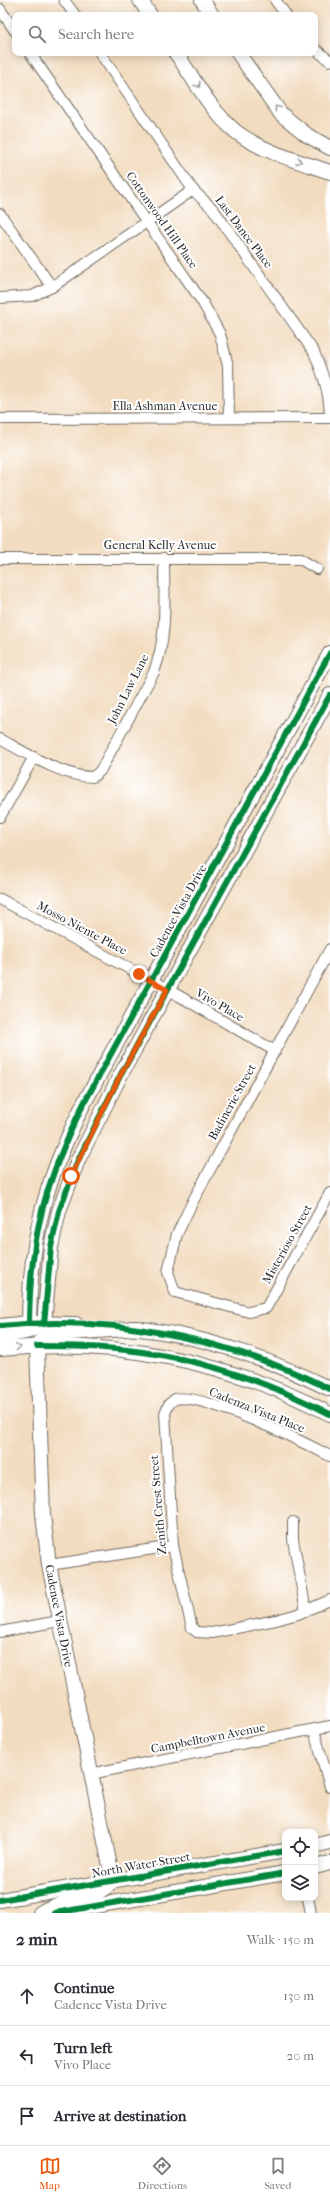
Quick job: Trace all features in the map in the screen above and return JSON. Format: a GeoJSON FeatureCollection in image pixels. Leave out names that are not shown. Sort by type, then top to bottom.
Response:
{"type":"FeatureCollection","features":[{"type":"Feature","properties":{"kind":"street"},"geometry":{"type":"LineString","coordinates":[[64,0],[73,12]]}},
{"type":"Feature","properties":{"kind":"street"},"geometry":{"type":"LineString","coordinates":[[140,0],[148,12]]}},
{"type":"Feature","properties":{"kind":"street"},"geometry":{"type":"LineString","coordinates":[[202,0],[210,12]]}},
{"type":"Feature","properties":{"kind":"street"},"geometry":{"type":"LineString","coordinates":[[276,0],[284,12]]}},
{"type":"Feature","properties":{"kind":"street"},"geometry":{"type":"LineString","coordinates":[[0,9],[12,27]]}},
{"type":"Feature","properties":{"kind":"street"},"geometry":{"type":"LineString","coordinates":[[318,51],[330,60]]}},
{"type":"Feature","properties":{"kind":"street","name":"Cottonwood Hill Place"},"geometry":{"type":"LineString","coordinates":[[32,56],[204,303],[220,334],[228,366],[229,418]]}},
{"type":"Feature","properties":{"kind":"street","name":"Last Dance Place"},"geometry":{"type":"LineString","coordinates":[[102,56],[193,190],[213,209],[314,352],[324,375],[330,399],[330,418]]}},
{"type":"Feature","properties":{"kind":"street"},"geometry":{"type":"LineString","coordinates":[[178,56],[212,106],[235,130],[262,148],[330,172]]}},
{"type":"Feature","properties":{"kind":"street"},"geometry":{"type":"LineString","coordinates":[[240,56],[282,114],[307,135],[330,148]]}},
{"type":"Feature","properties":{"kind":"street"},"geometry":{"type":"LineString","coordinates":[[0,298],[32,296],[52,287],[193,190]]}},
{"type":"Feature","properties":{"kind":"street"},"geometry":{"type":"LineString","coordinates":[[0,214],[52,287]]}},
{"type":"Feature","properties":{"kind":"street","name":"Ella Ashman Avenue"},"geometry":{"type":"LineString","coordinates":[[0,419],[330,418]]}},
{"type":"Feature","properties":{"kind":"street","name":"John Law Lane"},"geometry":{"type":"LineString","coordinates":[[34,757],[81,777],[93,777],[103,764],[154,672],[160,657],[164,641],[164,558]]}},
{"type":"Feature","properties":{"kind":"street","name":"General Kelly Avenue"},"geometry":{"type":"LineString","coordinates":[[0,559],[300,559],[317,569]]}},
{"type":"Feature","properties":{"kind":"street","name":"Cadence Vista Drive"},"geometry":{"type":"LineString","coordinates":[[29,1323],[30,1281],[34,1241],[48,1184],[65,1141],[82,1105],[152,981],[330,653]]}},
{"type":"Feature","properties":{"kind":"street"},"geometry":{"type":"LineString","coordinates":[[44,1324],[51,1247],[65,1194],[78,1160],[120,1076],[330,695]]}},
{"type":"Feature","properties":{"kind":"street"},"geometry":{"type":"LineString","coordinates":[[0,738],[34,757],[0,817]]}},
{"type":"Feature","properties":{"kind":"street","name":"Mosso Niente Place"},"geometry":{"type":"LineString","coordinates":[[0,899],[152,981]]}},
{"type":"Feature","properties":{"kind":"street","name":"Badinerie Street"},"geometry":{"type":"LineString","coordinates":[[266,1308],[249,1312],[175,1292],[168,1272],[177,1234],[330,949]]}},
{"type":"Feature","properties":{"kind":"street","name":"Vivo Place"},"geometry":{"type":"LineString","coordinates":[[152,981],[275,1051]]}},
{"type":"Feature","properties":{"kind":"street","name":"Misterioso Street"},"geometry":{"type":"LineString","coordinates":[[266,1308],[330,1193]]}},
{"type":"Feature","properties":{"kind":"street"},"geometry":{"type":"LineString","coordinates":[[0,1326],[29,1323],[139,1328],[207,1341],[237,1350],[283,1367],[330,1389]]}},
{"type":"Feature","properties":{"kind":"street"},"geometry":{"type":"LineString","coordinates":[[0,1337],[26,1332],[44,1324]]}},
{"type":"Feature","properties":{"kind":"street"},"geometry":{"type":"LineString","coordinates":[[37,1346],[39,1340],[55,1334],[139,1328]]}},
{"type":"Feature","properties":{"kind":"street"},"geometry":{"type":"LineString","coordinates":[[0,1349],[37,1346],[104,1348],[136,1351],[205,1365],[254,1380],[330,1414]]}},
{"type":"Feature","properties":{"kind":"street","name":"Cadence Vista Drive"},"geometry":{"type":"LineString","coordinates":[[37,1346],[43,1515],[49,1565],[59,1621],[113,1881]]}},
{"type":"Feature","properties":{"kind":"street","name":"Cadenza Vista Place"},"geometry":{"type":"LineString","coordinates":[[172,1401],[183,1397],[198,1400],[281,1431],[330,1456]]}},
{"type":"Feature","properties":{"kind":"street","name":"Zenith Crest Street"},"geometry":{"type":"LineString","coordinates":[[172,1401],[166,1410],[165,1418],[173,1546],[189,1622],[194,1630],[206,1633],[220,1631],[276,1620],[306,1610]]}},
{"type":"Feature","properties":{"kind":"street"},"geometry":{"type":"LineString","coordinates":[[293,1522],[293,1540],[306,1610],[330,1600]]}},
{"type":"Feature","properties":{"kind":"street"},"geometry":{"type":"LineString","coordinates":[[49,1565],[173,1546]]}},
{"type":"Feature","properties":{"kind":"street"},"geometry":{"type":"LineString","coordinates":[[0,1632],[59,1621]]}},
{"type":"Feature","properties":{"kind":"street","name":"Campbelltown Avenue"},"geometry":{"type":"LineString","coordinates":[[90,1774],[330,1726]]}},
{"type":"Feature","properties":{"kind":"street"},"geometry":{"type":"LineString","coordinates":[[314,1730],[330,1787]]}},
{"type":"Feature","properties":{"kind":"street"},"geometry":{"type":"LineString","coordinates":[[318,1845],[330,1842]]}},
{"type":"Feature","properties":{"kind":"street","name":"North Water Street"},"geometry":{"type":"LineString","coordinates":[[0,1900],[282,1852]]}},
{"type":"Feature","properties":{"kind":"street"},"geometry":{"type":"LineString","coordinates":[[318,1866],[330,1863]]}},
{"type":"Feature","properties":{"kind":"street"},"geometry":{"type":"LineString","coordinates":[[55,1913],[282,1873]]}},
{"type":"Feature","properties":{"kind":"street"},"geometry":{"type":"LineString","coordinates":[[40,1913],[52,1906],[94,1896],[105,1890],[113,1881]]}},
{"type":"Feature","properties":{"kind":"street"},"geometry":{"type":"LineString","coordinates":[[309,1901],[311,1913]]}},
{"type":"Feature","properties":{"kind":"cycle path"},"geometry":{"type":"LineString","coordinates":[[29,1323],[33,1263],[42,1210],[49,1185],[70,1133],[83,1105],[330,653]]}},
{"type":"Feature","properties":{"kind":"cycle path"},"geometry":{"type":"LineString","coordinates":[[44,1324],[51,1247],[59,1211],[78,1160],[120,1076],[330,695]]}},
{"type":"Feature","properties":{"kind":"cycle path"},"geometry":{"type":"LineString","coordinates":[[0,1326],[43,1323],[85,1324],[128,1327],[170,1334],[251,1356],[291,1371],[330,1389]]}},
{"type":"Feature","properties":{"kind":"cycle path"},"geometry":{"type":"LineString","coordinates":[[37,1346],[87,1347],[163,1355],[220,1369],[249,1379],[276,1389],[330,1414]]}},
{"type":"Feature","properties":{"kind":"cycle path"},"geometry":{"type":"LineString","coordinates":[[0,1900],[282,1852]]}},
{"type":"Feature","properties":{"kind":"cycle path"},"geometry":{"type":"LineString","coordinates":[[55,1913],[282,1874]]}},
{"type":"Feature","properties":{"kind":"route"},"geometry":{"type":"LineString","coordinates":[[71,1176],[120,1076],[167,990],[139,974]]}}]}
